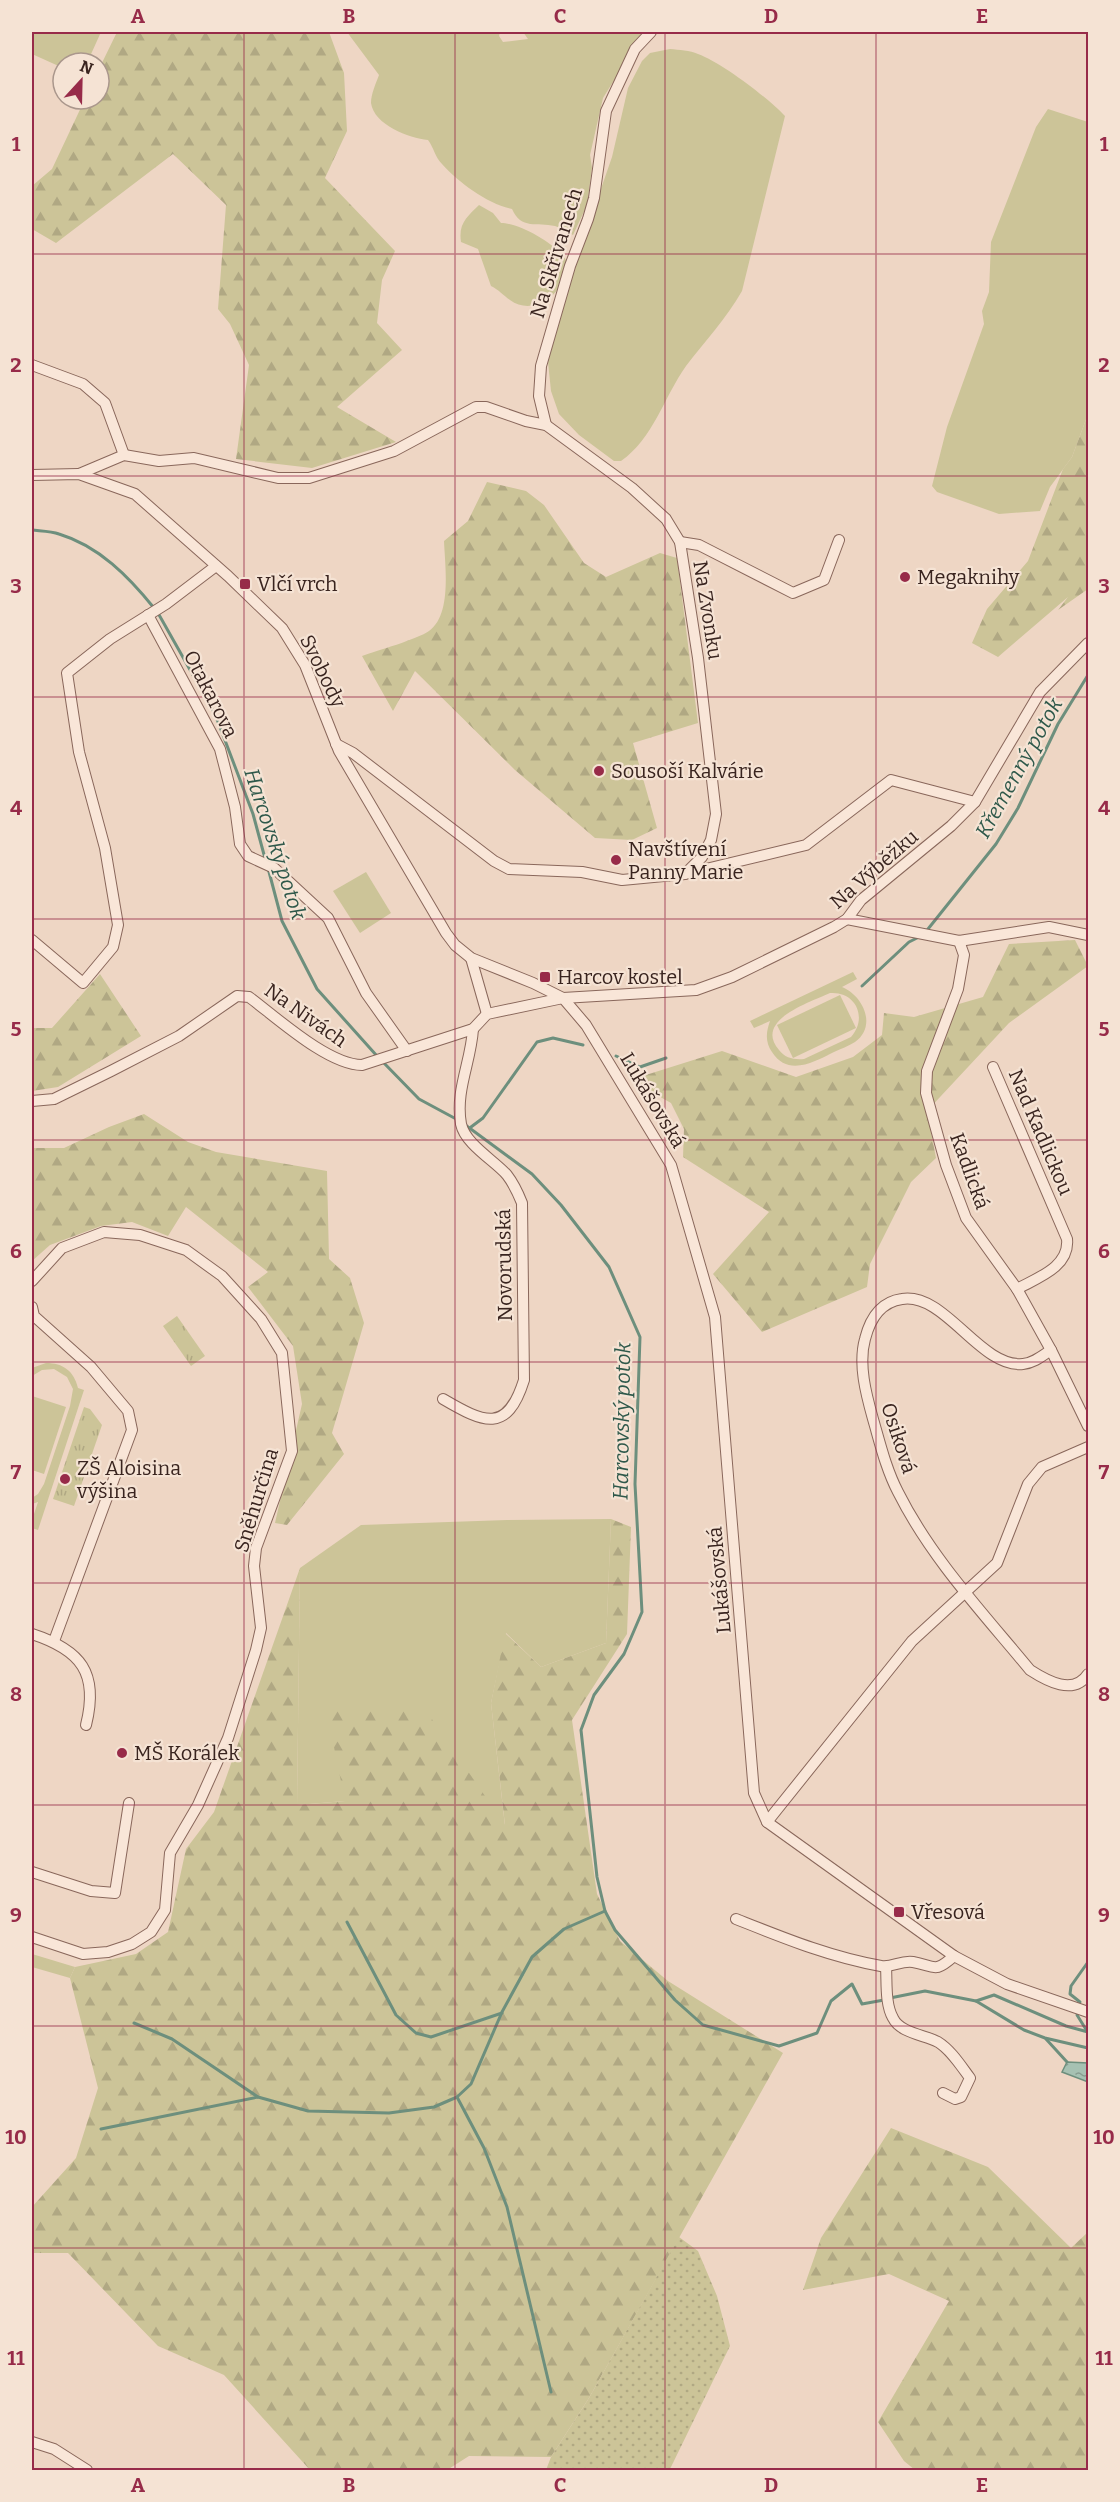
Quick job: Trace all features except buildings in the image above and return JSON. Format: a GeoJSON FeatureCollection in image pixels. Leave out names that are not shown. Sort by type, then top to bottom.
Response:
{"type":"FeatureCollection","features":[{"type":"Feature","properties":{"kind":"street","name":"Na Skřivanech"},"geometry":{"type":"LineString","coordinates":[[546,425],[540,396],[541,366],[570,266],[591,209],[606,111],[635,49],[651,32]]}},
{"type":"Feature","properties":{"kind":"street"},"geometry":{"type":"LineString","coordinates":[[32,365],[83,384],[105,403],[124,455]]}},
{"type":"Feature","properties":{"kind":"street"},"geometry":{"type":"LineString","coordinates":[[79,474],[124,455],[159,461],[194,458],[279,478],[309,478],[394,451],[476,407],[486,407],[526,421],[546,425],[632,488],[666,519],[680,542]]}},
{"type":"Feature","properties":{"kind":"street","name":"Svobody"},"geometry":{"type":"LineString","coordinates":[[32,475],[79,474],[135,494],[282,628],[305,665],[336,744],[455,945],[471,958],[563,998]]}},
{"type":"Feature","properties":{"kind":"street","name":"Na Zvonku"},"geometry":{"type":"LineString","coordinates":[[685,874],[702,857],[711,840],[716,814],[698,658],[680,542],[699,545],[793,593],[824,580],[839,540]]}},
{"type":"Feature","properties":{"kind":"street"},"geometry":{"type":"LineString","coordinates":[[32,940],[83,983],[113,947],[118,925],[105,848],[79,752],[67,673],[110,639],[166,604],[216,566]]}},
{"type":"Feature","properties":{"kind":"street","name":"Otakarova"},"geometry":{"type":"LineString","coordinates":[[150,614],[220,749],[240,844],[248,856],[274,868],[328,918],[366,993],[407,1051]]}},
{"type":"Feature","properties":{"kind":"street","name":"Na Výběžku"},"geometry":{"type":"LineString","coordinates":[[563,998],[696,990],[732,977],[847,919],[861,900],[951,826],[975,802],[1040,692],[1089,643]]}},
{"type":"Feature","properties":{"kind":"street"},"geometry":{"type":"LineString","coordinates":[[336,744],[389,780],[494,861],[509,869],[582,872],[622,880],[685,874],[806,845],[891,780],[975,802]]}},
{"type":"Feature","properties":{"kind":"street"},"geometry":{"type":"LineString","coordinates":[[847,919],[959,941],[1048,927],[1089,934]]}},
{"type":"Feature","properties":{"kind":"street","name":"Kadlická"},"geometry":{"type":"LineString","coordinates":[[959,941],[964,955],[958,988],[927,1071],[926,1093],[946,1165],[966,1218],[1017,1289],[1089,1426]]}},
{"type":"Feature","properties":{"kind":"street"},"geometry":{"type":"LineString","coordinates":[[471,958],[487,1014]]}},
{"type":"Feature","properties":{"kind":"street","name":"Na Nivách"},"geometry":{"type":"LineString","coordinates":[[32,1101],[54,1099],[87,1083],[179,1036],[237,996],[242,995],[249,997],[331,1057],[353,1065],[362,1065],[473,1029]]}},
{"type":"Feature","properties":{"kind":"street"},"geometry":{"type":"LineString","coordinates":[[473,1029],[487,1014],[563,998]]}},
{"type":"Feature","properties":{"kind":"street","name":"Lukášovská"},"geometry":{"type":"LineString","coordinates":[[563,998],[586,1025],[671,1166],[715,1317],[754,1793],[767,1822]]}},
{"type":"Feature","properties":{"kind":"street","name":"Novorudská"},"geometry":{"type":"LineString","coordinates":[[443,1399],[468,1414],[488,1420],[504,1416],[517,1402],[524,1380],[522,1203],[518,1190],[506,1174],[475,1146],[461,1127],[461,1088],[472,1046],[473,1029]]}},
{"type":"Feature","properties":{"kind":"street","name":"Nad Kadlickou"},"geometry":{"type":"LineString","coordinates":[[993,1067],[1067,1239],[1068,1248],[1058,1265],[1017,1289]]}},
{"type":"Feature","properties":{"kind":"street","name":"Sněhurčina"},"geometry":{"type":"LineString","coordinates":[[32,1281],[62,1248],[104,1232],[140,1235],[186,1250],[222,1276],[261,1319],[282,1353],[292,1451],[256,1548],[254,1566],[261,1628],[256,1650],[228,1738],[198,1805],[170,1853],[165,1910],[151,1932],[132,1944],[108,1952],[83,1953],[32,1937]]}},
{"type":"Feature","properties":{"kind":"street","name":"Osiková"},"geometry":{"type":"LineString","coordinates":[[1051,1350],[1035,1361],[1022,1364],[1008,1363],[933,1308],[913,1299],[902,1299],[885,1304],[875,1314],[868,1327],[862,1348],[863,1371],[868,1400],[886,1461],[898,1491],[933,1551],[1030,1670],[1047,1681],[1071,1685],[1084,1681],[1089,1674]]}},
{"type":"Feature","properties":{"kind":"street"},"geometry":{"type":"LineString","coordinates":[[32,1307],[34,1316],[91,1367],[128,1411],[132,1430],[54,1641]]}},
{"type":"Feature","properties":{"kind":"street"},"geometry":{"type":"LineString","coordinates":[[1088,2010],[1007,1984],[954,1956],[767,1822],[912,1641],[997,1563],[1028,1484],[1042,1467],[1089,1447]]}},
{"type":"Feature","properties":{"kind":"street"},"geometry":{"type":"LineString","coordinates":[[32,1634],[54,1641],[73,1654],[90,1680],[90,1707],[86,1725]]}},
{"type":"Feature","properties":{"kind":"street"},"geometry":{"type":"LineString","coordinates":[[32,1872],[91,1891],[115,1893],[129,1803]]}},
{"type":"Feature","properties":{"kind":"street"},"geometry":{"type":"LineString","coordinates":[[736,1919],[828,1954],[886,1967],[900,1962],[913,1962],[933,1968],[942,1967],[954,1956]]}},
{"type":"Feature","properties":{"kind":"street"},"geometry":{"type":"LineString","coordinates":[[886,1967],[890,2011],[894,2021],[909,2031],[939,2043],[970,2078],[961,2097],[955,2099],[942,2093]]}},
{"type":"Feature","properties":{"kind":"street"},"geometry":{"type":"LineString","coordinates":[[32,2442],[54,2449],[87,2470]]}},
{"type":"Feature","properties":{"kind":"green space"},"geometry":{"type":"Polygon","coordinates":[[[32,32],[101,32],[92,51],[51,51],[51,63],[32,54],[32,32]]]}},
{"type":"Feature","properties":{"kind":"green space"},"geometry":{"type":"Polygon","coordinates":[[[117,32],[329,32],[344,73],[347,131],[325,178],[395,251],[382,280],[377,323],[402,350],[337,407],[396,442],[312,468],[236,459],[249,365],[230,324],[218,309],[226,205],[173,154],[56,243],[32,229],[32,186],[52,169],[79,111],[111,111],[111,51],[108,51],[117,32]]]}},
{"type":"Feature","properties":{"kind":"green space"},"geometry":{"type":"Polygon","coordinates":[[[347,32],[500,32],[499,36],[503,42],[528,39],[523,32],[644,32],[603,98],[590,155],[592,168],[587,205],[573,235],[555,226],[530,224],[520,220],[512,209],[484,198],[457,178],[440,161],[428,140],[402,133],[378,118],[371,103],[379,75],[347,32]]]}},
{"type":"Feature","properties":{"kind":"green space"},"geometry":{"type":"Polygon","coordinates":[[[670,49],[684,50],[708,58],[756,90],[785,116],[742,291],[678,378],[642,441],[621,461],[614,461],[579,435],[559,414],[551,391],[548,362],[577,258],[612,157],[628,88],[642,61],[650,53],[670,49]]]}},
{"type":"Feature","properties":{"kind":"green space"},"geometry":{"type":"Polygon","coordinates":[[[1048,109],[1088,122],[1088,414],[1072,457],[1050,487],[1040,511],[999,514],[937,492],[932,486],[947,427],[984,324],[982,311],[989,292],[991,242],[1036,127],[1048,109]]]}},
{"type":"Feature","properties":{"kind":"green space"},"geometry":{"type":"Polygon","coordinates":[[[479,205],[493,213],[501,223],[529,231],[549,243],[564,257],[568,264],[559,287],[550,298],[538,304],[524,306],[510,300],[491,286],[478,249],[461,242],[462,225],[479,205]]]}},
{"type":"Feature","properties":{"kind":"green space"},"geometry":{"type":"Polygon","coordinates":[[[1088,414],[1088,589],[1058,610],[1068,597],[998,657],[972,643],[987,609],[1028,561],[1063,469],[1072,457],[1088,414]]]}},
{"type":"Feature","properties":{"kind":"green space"},"geometry":{"type":"Polygon","coordinates":[[[487,482],[526,491],[544,505],[584,563],[606,577],[660,553],[677,558],[698,723],[633,743],[657,828],[632,840],[595,838],[515,770],[415,671],[393,711],[362,656],[416,638],[436,624],[441,614],[446,589],[444,541],[468,521],[487,482]]]}},
{"type":"Feature","properties":{"kind":"green space"},"geometry":{"type":"Polygon","coordinates":[[[366,872],[391,913],[360,933],[333,891],[366,872]]]}},
{"type":"Feature","properties":{"kind":"green space"},"geometry":{"type":"Polygon","coordinates":[[[1075,940],[1088,966],[1009,1023],[927,1111],[936,1158],[911,1182],[870,1264],[867,1287],[762,1332],[713,1274],[769,1212],[683,1157],[684,1129],[671,1103],[630,1080],[722,1051],[796,1077],[853,1057],[882,1035],[884,1013],[914,1017],[983,997],[1009,944],[1075,940]]]}},
{"type":"Feature","properties":{"kind":"green space"},"geometry":{"type":"Polygon","coordinates":[[[853,972],[857,979],[842,987],[861,1003],[866,1019],[862,1035],[855,1042],[818,1060],[793,1066],[778,1060],[772,1052],[767,1037],[770,1021],[754,1028],[750,1021],[853,972]],[[830,993],[810,1001],[779,1021],[773,1030],[773,1039],[781,1053],[790,1058],[804,1059],[851,1037],[859,1022],[859,1014],[853,1001],[839,994],[830,993]]]}},
{"type":"Feature","properties":{"kind":"green space"},"geometry":{"type":"Polygon","coordinates":[[[100,974],[141,1036],[58,1087],[32,1091],[32,1028],[52,1028],[100,974]]]}},
{"type":"Feature","properties":{"kind":"green space"},"geometry":{"type":"Polygon","coordinates":[[[840,995],[856,1028],[793,1058],[777,1025],[840,995]]]}},
{"type":"Feature","properties":{"kind":"green space"},"geometry":{"type":"Polygon","coordinates":[[[144,1114],[188,1142],[216,1152],[327,1171],[329,1259],[350,1278],[364,1323],[332,1433],[344,1454],[287,1525],[275,1523],[302,1404],[293,1346],[248,1287],[268,1272],[186,1207],[168,1236],[132,1222],[101,1226],[50,1245],[32,1261],[32,1148],[64,1148],[144,1114]]]}},
{"type":"Feature","properties":{"kind":"green space"},"geometry":{"type":"Polygon","coordinates":[[[177,1316],[205,1356],[191,1366],[163,1326],[177,1316]]]}},
{"type":"Feature","properties":{"kind":"green space"},"geometry":{"type":"Polygon","coordinates":[[[46,1363],[63,1366],[74,1377],[78,1388],[84,1390],[38,1530],[32,1528],[38,1502],[32,1504],[32,1498],[38,1494],[44,1484],[70,1406],[73,1389],[67,1377],[54,1369],[42,1370],[32,1376],[32,1368],[46,1363]]]}},
{"type":"Feature","properties":{"kind":"green space"},"geometry":{"type":"Polygon","coordinates":[[[32,1396],[66,1407],[44,1474],[32,1470],[32,1396]]]}},
{"type":"Feature","properties":{"kind":"green space"},"geometry":{"type":"Polygon","coordinates":[[[84,1407],[90,1409],[102,1425],[74,1506],[53,1499],[84,1407]]]}},
{"type":"Feature","properties":{"kind":"green space"},"geometry":{"type":"Polygon","coordinates":[[[611,1519],[606,1643],[541,1667],[506,1633],[491,1703],[505,1826],[345,1801],[297,1805],[300,1568],[361,1525],[611,1519]]]}},
{"type":"Feature","properties":{"kind":"green space"},"geometry":{"type":"Polygon","coordinates":[[[611,1519],[631,1527],[627,1634],[572,1720],[597,1894],[620,1941],[668,1981],[783,2053],[589,2398],[551,2457],[469,2456],[447,2470],[310,2470],[224,2375],[158,2346],[68,2253],[32,2253],[32,2207],[76,2158],[98,2088],[70,1978],[75,1967],[136,1954],[168,1932],[186,1849],[214,1812],[300,1568],[297,1805],[345,1801],[326,1708],[427,1712],[505,1825],[491,1703],[505,1633],[541,1667],[606,1643],[611,1519]]]}},
{"type":"Feature","properties":{"kind":"green space"},"geometry":{"type":"Polygon","coordinates":[[[32,1954],[75,1967],[70,1978],[32,1967],[32,1954]]]}},
{"type":"Feature","properties":{"kind":"green space"},"geometry":{"type":"Polygon","coordinates":[[[891,2128],[988,2167],[1071,2248],[1088,2232],[1088,2470],[915,2470],[904,2461],[878,2422],[949,2301],[889,2274],[803,2290],[821,2238],[891,2128]]]}},
{"type":"Feature","properties":{"kind":"green space"},"geometry":{"type":"Polygon","coordinates":[[[679,2237],[698,2251],[717,2296],[730,2346],[671,2467],[669,2470],[546,2470],[551,2457],[589,2398],[679,2237]]]}},
{"type":"Feature","properties":{"kind":"water"},"geometry":{"type":"Polygon","coordinates":[[[1067,2062],[1088,2063],[1088,2082],[1062,2072],[1067,2062]]]}},
{"type":"Feature","properties":{"kind":"waterway","name":"Harcovský potok"},"geometry":{"type":"LineString","coordinates":[[32,530],[56,533],[87,546],[124,574],[154,608]]}},
{"type":"Feature","properties":{"kind":"waterway","name":"Harcovský potok"},"geometry":{"type":"LineString","coordinates":[[158,613],[215,714],[253,814],[266,862]]}},
{"type":"Feature","properties":{"kind":"waterway","name":"Křemenný potok"},"geometry":{"type":"LineString","coordinates":[[928,929],[996,844],[1018,808],[1058,724],[1088,675]]}},
{"type":"Feature","properties":{"kind":"waterway","name":"Harcovský potok"},"geometry":{"type":"LineString","coordinates":[[268,868],[282,921],[317,989],[377,1056]]}},
{"type":"Feature","properties":{"kind":"waterway","name":"Křemenný potok"},"geometry":{"type":"LineString","coordinates":[[862,986],[909,942],[919,937]]}},
{"type":"Feature","properties":{"kind":"waterway","name":"Křemenný potok"},"geometry":{"type":"LineString","coordinates":[[471,1127],[483,1118],[537,1042],[553,1038],[583,1045]]}},
{"type":"Feature","properties":{"kind":"waterway","name":"Křemenný potok"},"geometry":{"type":"LineString","coordinates":[[616,1056],[640,1067],[666,1058]]}},
{"type":"Feature","properties":{"kind":"waterway","name":"Harcovský potok"},"geometry":{"type":"LineString","coordinates":[[382,1061],[419,1099],[458,1120]]}},
{"type":"Feature","properties":{"kind":"waterway","name":"Harcovský potok"},"geometry":{"type":"LineString","coordinates":[[464,1124],[532,1174],[561,1205],[609,1267],[640,1337],[635,1484],[642,1612],[624,1654],[594,1695],[581,1730],[597,1877],[605,1911],[615,1930],[675,2000],[703,2025],[779,2046],[817,2033],[831,2001],[852,1984],[862,2004],[884,2000]]}},
{"type":"Feature","properties":{"kind":"waterway"},"geometry":{"type":"LineString","coordinates":[[101,2129],[258,2097],[308,2111],[389,2113],[434,2107],[457,2097],[471,2084],[502,2012],[532,1957],[564,1929],[605,1911]]}},
{"type":"Feature","properties":{"kind":"waterway"},"geometry":{"type":"LineString","coordinates":[[347,1922],[396,2015],[416,2033],[431,2037],[502,2013]]}},
{"type":"Feature","properties":{"kind":"waterway"},"geometry":{"type":"LineString","coordinates":[[1080,2002],[1070,1994],[1071,1986],[1088,1962]]}},
{"type":"Feature","properties":{"kind":"waterway","name":"Harcovský potok"},"geometry":{"type":"LineString","coordinates":[[890,1998],[925,1991],[976,2001],[994,1995],[1066,2026],[1088,2032]]}},
{"type":"Feature","properties":{"kind":"waterway"},"geometry":{"type":"LineString","coordinates":[[976,2001],[1024,2030],[1045,2038],[1088,2048]]}},
{"type":"Feature","properties":{"kind":"waterway"},"geometry":{"type":"LineString","coordinates":[[1077,2015],[1087,2031]]}},
{"type":"Feature","properties":{"kind":"waterway"},"geometry":{"type":"LineString","coordinates":[[134,2023],[172,2039],[258,2097]]}},
{"type":"Feature","properties":{"kind":"waterway"},"geometry":{"type":"LineString","coordinates":[[1046,2039],[1067,2062]]}},
{"type":"Feature","properties":{"kind":"waterway"},"geometry":{"type":"LineString","coordinates":[[457,2097],[484,2148],[507,2207],[551,2392]]}},
{"type":"Feature","properties":{"kind":"place","name":"Megaknihy"},"geometry":{"type":"Point","coordinates":[905,577]}},
{"type":"Feature","properties":{"kind":"place","name":"Vlčí vrch"},"geometry":{"type":"Point","coordinates":[245,584]}},
{"type":"Feature","properties":{"kind":"place","name":"Sousoší Kalvárie"},"geometry":{"type":"Point","coordinates":[599,771]}},
{"type":"Feature","properties":{"kind":"place","name":"Navštívení Panny Marie"},"geometry":{"type":"Point","coordinates":[616,860]}},
{"type":"Feature","properties":{"kind":"place","name":"Harcov kostel"},"geometry":{"type":"Point","coordinates":[545,977]}},
{"type":"Feature","properties":{"kind":"place","name":"ZŠ Aloisina výšina"},"geometry":{"type":"Point","coordinates":[65,1479]}},
{"type":"Feature","properties":{"kind":"place","name":"MŠ Korálek"},"geometry":{"type":"Point","coordinates":[122,1753]}},
{"type":"Feature","properties":{"kind":"place","name":"Vřesová"},"geometry":{"type":"Point","coordinates":[899,1912]}}]}
